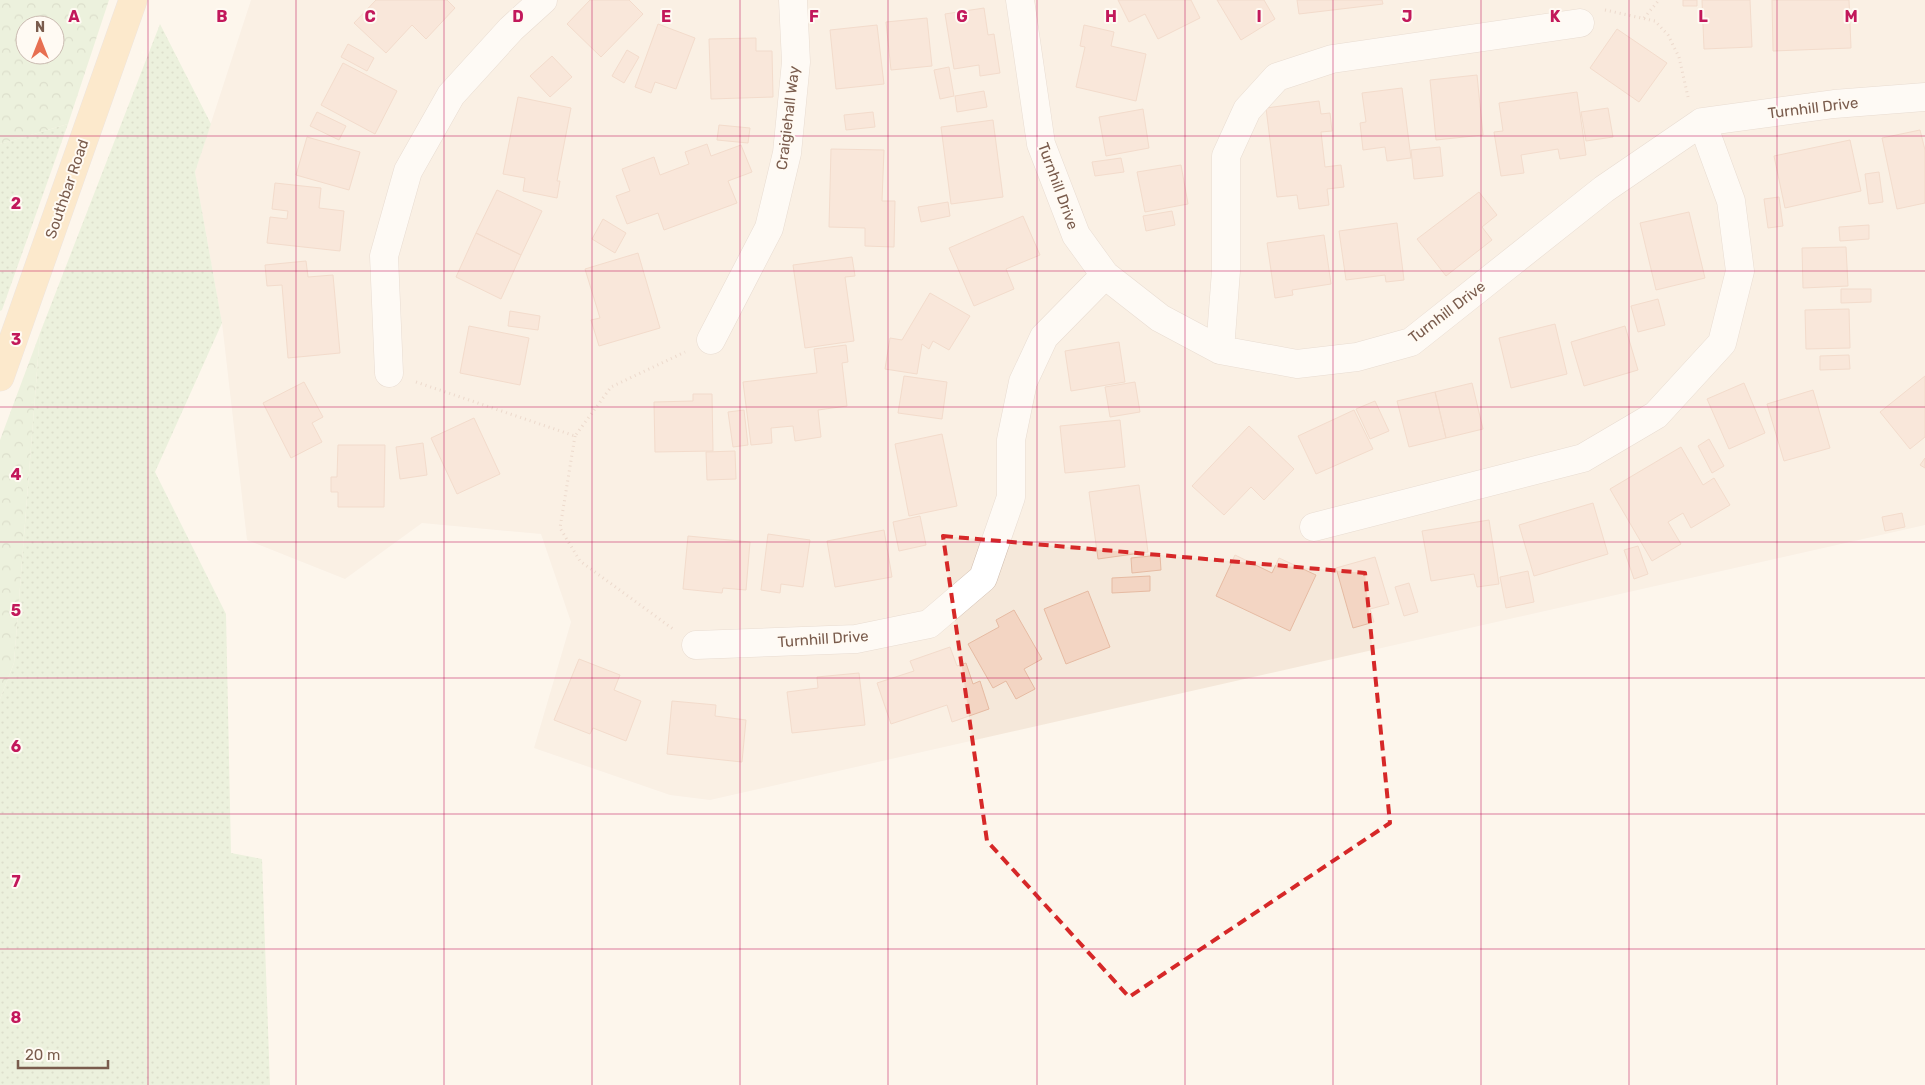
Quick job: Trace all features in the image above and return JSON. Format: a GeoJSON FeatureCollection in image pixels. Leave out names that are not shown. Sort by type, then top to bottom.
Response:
{"type":"FeatureCollection","features":[{"type":"Feature","properties":{"kind":"main road","name":"Southbar Road"},"geometry":{"type":"LineString","coordinates":[[0,378],[133,0]]}},
{"type":"Feature","properties":{"kind":"street"},"geometry":{"type":"LineString","coordinates":[[389,372],[384,256],[408,171],[451,95],[511,29],[543,0]]}},
{"type":"Feature","properties":{"kind":"street","name":"Craigiehall Way"},"geometry":{"type":"LineString","coordinates":[[711,340],[769,228],[787,153],[796,62],[793,0]]}},
{"type":"Feature","properties":{"kind":"street","name":"Turnhill Drive"},"geometry":{"type":"LineString","coordinates":[[1020,0],[1041,144],[1076,235],[1105,275],[1160,318],[1220,350],[1297,364],[1357,357],[1411,342],[1604,189],[1702,122],[1834,104],[1925,97]]}},
{"type":"Feature","properties":{"kind":"street"},"geometry":{"type":"LineString","coordinates":[[1220,350],[1226,271],[1226,156],[1247,110],[1277,77],[1332,59],[1580,23]]}},
{"type":"Feature","properties":{"kind":"street"},"geometry":{"type":"LineString","coordinates":[[1314,527],[1583,458],[1656,415],[1722,343],[1740,271],[1731,201],[1702,122]]}},
{"type":"Feature","properties":{"kind":"street","name":"Turnhill Drive"},"geometry":{"type":"LineString","coordinates":[[696,645],[856,639],[929,624],[984,578],[1011,497],[1011,440],[1023,382],[1044,337],[1105,275]]}},
{"type":"Feature","properties":{"kind":"path"},"geometry":{"type":"LineString","coordinates":[[1644,18],[1659,0]]}},
{"type":"Feature","properties":{"kind":"path"},"geometry":{"type":"LineString","coordinates":[[1580,23],[1590,12],[1609,10],[1655,21],[1668,35],[1679,57],[1689,102],[1702,122]]}},
{"type":"Feature","properties":{"kind":"path"},"geometry":{"type":"LineString","coordinates":[[696,645],[580,561],[560,528],[575,436],[611,387],[711,340]]}},
{"type":"Feature","properties":{"kind":"path"},"geometry":{"type":"LineString","coordinates":[[389,372],[575,436]]}},
{"type":"Feature","properties":{"kind":"highlighted area"},"geometry":{"type":"Polygon","coordinates":[[[943,536],[1365,573],[1390,823],[1129,997],[987,841],[943,536]]]}},
{"type":"Feature","properties":{"kind":"shaded area"},"geometry":{"type":"Polygon","coordinates":[[[251,0],[1925,0],[1925,525],[710,800],[670,795],[534,748],[571,622],[541,534],[422,523],[345,579],[247,540],[222,323],[195,172],[251,0]]]}},
{"type":"Feature","properties":{"kind":"green space"},"geometry":{"type":"Polygon","coordinates":[[[0,0],[109,0],[68,124],[0,144],[0,0]]]}},
{"type":"Feature","properties":{"kind":"green space"},"geometry":{"type":"Polygon","coordinates":[[[160,24],[211,124],[195,172],[222,323],[155,472],[226,614],[231,853],[262,859],[270,1085],[0,1085],[0,699],[14,663],[40,333],[160,24]]]}},
{"type":"Feature","properties":{"kind":"green space"},"geometry":{"type":"Polygon","coordinates":[[[68,124],[2,310],[0,311],[0,144],[68,124]]]}},
{"type":"Feature","properties":{"kind":"green space"},"geometry":{"type":"Polygon","coordinates":[[[40,333],[14,663],[0,699],[0,440],[40,333]]]}},
{"type":"Feature","properties":{"kind":"building"},"geometry":{"type":"Polygon","coordinates":[[[376,0],[447,0],[455,8],[426,39],[412,25],[386,53],[354,23],[376,0]]]}},
{"type":"Feature","properties":{"kind":"building"},"geometry":{"type":"Polygon","coordinates":[[[590,0],[629,0],[643,14],[601,57],[567,24],[590,0]]]}},
{"type":"Feature","properties":{"kind":"building"},"geometry":{"type":"Polygon","coordinates":[[[1118,0],[1191,0],[1200,18],[1158,39],[1145,14],[1129,22],[1118,0]]]}},
{"type":"Feature","properties":{"kind":"building"},"geometry":{"type":"Polygon","coordinates":[[[1217,0],[1264,0],[1275,19],[1241,40],[1217,0]]]}},
{"type":"Feature","properties":{"kind":"building"},"geometry":{"type":"Polygon","coordinates":[[[1297,0],[1382,0],[1383,4],[1299,14],[1297,0]]]}},
{"type":"Feature","properties":{"kind":"building"},"geometry":{"type":"Polygon","coordinates":[[[1683,0],[1697,0],[1697,6],[1683,6],[1683,0]]]}},
{"type":"Feature","properties":{"kind":"building"},"geometry":{"type":"Polygon","coordinates":[[[1702,0],[1750,0],[1752,47],[1704,49],[1702,0]]]}},
{"type":"Feature","properties":{"kind":"building"},"geometry":{"type":"Polygon","coordinates":[[[1772,0],[1849,0],[1851,48],[1773,51],[1772,0]]]}},
{"type":"Feature","properties":{"kind":"building"},"geometry":{"type":"Polygon","coordinates":[[[984,8],[988,35],[994,34],[1000,73],[980,76],[979,65],[954,69],[945,14],[984,8]]]}},
{"type":"Feature","properties":{"kind":"building"},"geometry":{"type":"Polygon","coordinates":[[[927,18],[932,66],[891,70],[886,22],[927,18]]]}},
{"type":"Feature","properties":{"kind":"building"},"geometry":{"type":"Polygon","coordinates":[[[658,24],[695,38],[676,89],[655,82],[651,93],[635,87],[658,24]]]}},
{"type":"Feature","properties":{"kind":"building"},"geometry":{"type":"Polygon","coordinates":[[[877,25],[884,84],[836,89],[830,30],[877,25]]]}},
{"type":"Feature","properties":{"kind":"building"},"geometry":{"type":"Polygon","coordinates":[[[1084,25],[1114,32],[1111,46],[1146,54],[1136,101],[1076,87],[1085,47],[1080,46],[1084,25]]]}},
{"type":"Feature","properties":{"kind":"building"},"geometry":{"type":"Polygon","coordinates":[[[1617,29],[1667,63],[1639,102],[1590,68],[1617,29]]]}},
{"type":"Feature","properties":{"kind":"building"},"geometry":{"type":"Polygon","coordinates":[[[756,38],[756,51],[772,51],[773,97],[711,99],[709,39],[756,38]]]}},
{"type":"Feature","properties":{"kind":"building"},"geometry":{"type":"Polygon","coordinates":[[[348,44],[374,58],[367,71],[341,57],[348,44]]]}},
{"type":"Feature","properties":{"kind":"building"},"geometry":{"type":"Polygon","coordinates":[[[627,50],[639,57],[624,83],[612,76],[627,50]]]}},
{"type":"Feature","properties":{"kind":"building"},"geometry":{"type":"Polygon","coordinates":[[[552,56],[572,77],[550,97],[530,76],[552,56]]]}},
{"type":"Feature","properties":{"kind":"building"},"geometry":{"type":"Polygon","coordinates":[[[343,63],[397,91],[375,134],[321,105],[343,63]]]}},
{"type":"Feature","properties":{"kind":"building"},"geometry":{"type":"Polygon","coordinates":[[[949,67],[954,96],[940,99],[934,70],[949,67]]]}},
{"type":"Feature","properties":{"kind":"building"},"geometry":{"type":"Polygon","coordinates":[[[1477,75],[1483,135],[1436,140],[1430,80],[1477,75]]]}},
{"type":"Feature","properties":{"kind":"building"},"geometry":{"type":"Polygon","coordinates":[[[1402,88],[1411,158],[1387,161],[1385,147],[1363,150],[1360,123],[1366,122],[1362,93],[1402,88]]]}},
{"type":"Feature","properties":{"kind":"building"},"geometry":{"type":"Polygon","coordinates":[[[984,91],[987,107],[957,112],[955,96],[984,91]]]}},
{"type":"Feature","properties":{"kind":"building"},"geometry":{"type":"Polygon","coordinates":[[[1577,92],[1586,155],[1560,159],[1558,149],[1521,155],[1524,173],[1501,176],[1494,132],[1503,131],[1499,103],[1577,92]]]}},
{"type":"Feature","properties":{"kind":"building"},"geometry":{"type":"Polygon","coordinates":[[[518,97],[571,108],[557,181],[560,181],[557,198],[523,191],[525,178],[503,174],[518,97]]]}},
{"type":"Feature","properties":{"kind":"building"},"geometry":{"type":"Polygon","coordinates":[[[1319,101],[1321,114],[1330,113],[1332,131],[1321,132],[1325,167],[1341,165],[1344,187],[1327,189],[1329,205],[1299,209],[1297,195],[1277,197],[1266,108],[1319,101]]]}},
{"type":"Feature","properties":{"kind":"building"},"geometry":{"type":"Polygon","coordinates":[[[1608,108],[1613,137],[1586,141],[1581,112],[1608,108]]]}},
{"type":"Feature","properties":{"kind":"building"},"geometry":{"type":"Polygon","coordinates":[[[1143,109],[1149,148],[1106,156],[1099,117],[1143,109]]]}},
{"type":"Feature","properties":{"kind":"building"},"geometry":{"type":"Polygon","coordinates":[[[317,112],[346,126],[339,140],[310,126],[317,112]]]}},
{"type":"Feature","properties":{"kind":"building"},"geometry":{"type":"Polygon","coordinates":[[[873,112],[875,127],[846,130],[844,115],[873,112]]]}},
{"type":"Feature","properties":{"kind":"building"},"geometry":{"type":"Polygon","coordinates":[[[993,120],[1003,197],[951,204],[941,127],[993,120]]]}},
{"type":"Feature","properties":{"kind":"building"},"geometry":{"type":"Polygon","coordinates":[[[719,125],[750,128],[748,143],[717,140],[719,125]]]}},
{"type":"Feature","properties":{"kind":"building"},"geometry":{"type":"Polygon","coordinates":[[[1920,130],[1925,150],[1925,203],[1897,209],[1882,138],[1920,130]]]}},
{"type":"Feature","properties":{"kind":"building"},"geometry":{"type":"Polygon","coordinates":[[[307,137],[360,152],[349,190],[296,175],[307,137]]]}},
{"type":"Feature","properties":{"kind":"building"},"geometry":{"type":"Polygon","coordinates":[[[1850,140],[1861,191],[1785,208],[1774,156],[1850,140]]]}},
{"type":"Feature","properties":{"kind":"building"},"geometry":{"type":"Polygon","coordinates":[[[707,144],[711,156],[741,145],[752,172],[728,181],[737,203],[664,230],[658,213],[627,224],[616,196],[630,191],[622,169],[654,157],[660,175],[689,164],[685,152],[707,144]]]}},
{"type":"Feature","properties":{"kind":"building"},"geometry":{"type":"Polygon","coordinates":[[[1440,147],[1443,176],[1414,179],[1411,150],[1440,147]]]}},
{"type":"Feature","properties":{"kind":"building"},"geometry":{"type":"Polygon","coordinates":[[[831,149],[884,150],[882,201],[895,201],[894,247],[865,246],[865,228],[829,227],[831,149]]]}},
{"type":"Feature","properties":{"kind":"building"},"geometry":{"type":"Polygon","coordinates":[[[1121,158],[1124,172],[1095,176],[1092,162],[1121,158]]]}},
{"type":"Feature","properties":{"kind":"building"},"geometry":{"type":"Polygon","coordinates":[[[1181,165],[1188,204],[1145,212],[1137,172],[1181,165]]]}},
{"type":"Feature","properties":{"kind":"building"},"geometry":{"type":"Polygon","coordinates":[[[1879,172],[1883,202],[1869,204],[1865,174],[1879,172]]]}},
{"type":"Feature","properties":{"kind":"building"},"geometry":{"type":"Polygon","coordinates":[[[275,183],[321,188],[319,208],[344,211],[340,251],[267,243],[270,217],[287,219],[288,211],[272,209],[275,183]]]}},
{"type":"Feature","properties":{"kind":"building"},"geometry":{"type":"Polygon","coordinates":[[[497,190],[542,211],[521,255],[476,233],[497,190]]]}},
{"type":"Feature","properties":{"kind":"building"},"geometry":{"type":"Polygon","coordinates":[[[1479,192],[1497,215],[1482,227],[1492,240],[1446,276],[1417,239],[1479,192]]]}},
{"type":"Feature","properties":{"kind":"building"},"geometry":{"type":"Polygon","coordinates":[[[1779,197],[1783,226],[1768,228],[1764,199],[1779,197]]]}},
{"type":"Feature","properties":{"kind":"building"},"geometry":{"type":"Polygon","coordinates":[[[948,202],[950,216],[921,222],[918,207],[948,202]]]}},
{"type":"Feature","properties":{"kind":"building"},"geometry":{"type":"Polygon","coordinates":[[[1172,211],[1175,225],[1146,231],[1143,216],[1172,211]]]}},
{"type":"Feature","properties":{"kind":"building"},"geometry":{"type":"Polygon","coordinates":[[[1689,212],[1705,278],[1656,290],[1640,223],[1689,212]]]}},
{"type":"Feature","properties":{"kind":"building"},"geometry":{"type":"Polygon","coordinates":[[[1023,216],[1040,255],[1006,269],[1014,289],[974,306],[949,248],[1023,216]]]}},
{"type":"Feature","properties":{"kind":"building"},"geometry":{"type":"Polygon","coordinates":[[[603,219],[626,233],[615,253],[592,239],[603,219]]]}},
{"type":"Feature","properties":{"kind":"building"},"geometry":{"type":"Polygon","coordinates":[[[1397,223],[1404,280],[1386,282],[1385,275],[1346,280],[1339,231],[1397,223]]]}},
{"type":"Feature","properties":{"kind":"building"},"geometry":{"type":"Polygon","coordinates":[[[1869,225],[1869,239],[1840,241],[1839,227],[1869,225]]]}},
{"type":"Feature","properties":{"kind":"building"},"geometry":{"type":"Polygon","coordinates":[[[476,233],[521,255],[501,299],[456,277],[476,233]]]}},
{"type":"Feature","properties":{"kind":"building"},"geometry":{"type":"Polygon","coordinates":[[[1324,235],[1331,284],[1292,290],[1293,295],[1275,298],[1267,243],[1324,235]]]}},
{"type":"Feature","properties":{"kind":"building"},"geometry":{"type":"Polygon","coordinates":[[[1846,247],[1848,286],[1803,288],[1802,248],[1846,247]]]}},
{"type":"Feature","properties":{"kind":"building"},"geometry":{"type":"Polygon","coordinates":[[[638,253],[660,328],[599,346],[591,320],[600,318],[585,269],[638,253]]]}},
{"type":"Feature","properties":{"kind":"building"},"geometry":{"type":"Polygon","coordinates":[[[852,257],[855,276],[845,277],[854,341],[805,348],[793,265],[852,257]]]}},
{"type":"Feature","properties":{"kind":"building"},"geometry":{"type":"Polygon","coordinates":[[[306,261],[308,277],[333,275],[340,353],[288,358],[282,285],[267,286],[265,265],[306,261]]]}},
{"type":"Feature","properties":{"kind":"building"},"geometry":{"type":"Polygon","coordinates":[[[1841,289],[1871,289],[1871,302],[1841,303],[1841,289]]]}},
{"type":"Feature","properties":{"kind":"building"},"geometry":{"type":"Polygon","coordinates":[[[930,293],[970,316],[949,350],[933,341],[929,349],[922,344],[917,374],[885,369],[890,338],[902,340],[930,293]]]}},
{"type":"Feature","properties":{"kind":"building"},"geometry":{"type":"Polygon","coordinates":[[[1658,299],[1665,325],[1638,332],[1631,306],[1658,299]]]}},
{"type":"Feature","properties":{"kind":"building"},"geometry":{"type":"Polygon","coordinates":[[[1849,309],[1850,348],[1806,349],[1805,310],[1849,309]]]}},
{"type":"Feature","properties":{"kind":"building"},"geometry":{"type":"Polygon","coordinates":[[[510,311],[540,316],[538,330],[508,326],[510,311]]]}},
{"type":"Feature","properties":{"kind":"building"},"geometry":{"type":"Polygon","coordinates":[[[1555,324],[1567,374],[1511,388],[1499,338],[1555,324]]]}},
{"type":"Feature","properties":{"kind":"building"},"geometry":{"type":"Polygon","coordinates":[[[469,326],[529,338],[520,385],[460,373],[469,326]]]}},
{"type":"Feature","properties":{"kind":"building"},"geometry":{"type":"Polygon","coordinates":[[[1625,326],[1638,370],[1584,386],[1571,342],[1625,326]]]}},
{"type":"Feature","properties":{"kind":"building"},"geometry":{"type":"Polygon","coordinates":[[[1119,342],[1125,382],[1071,391],[1065,351],[1119,342]]]}},
{"type":"Feature","properties":{"kind":"building"},"geometry":{"type":"Polygon","coordinates":[[[846,345],[848,362],[842,363],[847,406],[818,410],[821,437],[795,441],[793,426],[771,428],[772,443],[751,445],[743,382],[817,373],[814,349],[846,345]]]}},
{"type":"Feature","properties":{"kind":"building"},"geometry":{"type":"Polygon","coordinates":[[[1849,355],[1850,369],[1820,370],[1820,356],[1849,355]]]}},
{"type":"Feature","properties":{"kind":"building"},"geometry":{"type":"Polygon","coordinates":[[[904,376],[947,382],[942,419],[898,413],[904,376]]]}},
{"type":"Feature","properties":{"kind":"building"},"geometry":{"type":"Polygon","coordinates":[[[1925,376],[1925,437],[1910,449],[1880,412],[1925,376]]]}},
{"type":"Feature","properties":{"kind":"building"},"geometry":{"type":"Polygon","coordinates":[[[304,382],[323,417],[312,423],[322,442],[291,458],[263,403],[304,382]]]}},
{"type":"Feature","properties":{"kind":"building"},"geometry":{"type":"Polygon","coordinates":[[[1135,382],[1140,412],[1110,417],[1105,387],[1135,382]]]}},
{"type":"Feature","properties":{"kind":"building"},"geometry":{"type":"Polygon","coordinates":[[[1472,383],[1483,429],[1446,438],[1435,392],[1472,383]]]}},
{"type":"Feature","properties":{"kind":"building"},"geometry":{"type":"Polygon","coordinates":[[[1744,383],[1765,433],[1729,449],[1707,399],[1744,383]]]}},
{"type":"Feature","properties":{"kind":"building"},"geometry":{"type":"Polygon","coordinates":[[[1813,390],[1830,448],[1784,461],[1767,404],[1813,390]]]}},
{"type":"Feature","properties":{"kind":"building"},"geometry":{"type":"Polygon","coordinates":[[[1435,392],[1446,438],[1409,447],[1397,401],[1435,392]]]}},
{"type":"Feature","properties":{"kind":"building"},"geometry":{"type":"Polygon","coordinates":[[[693,394],[712,394],[713,451],[655,452],[654,402],[693,401],[693,394]]]}},
{"type":"Feature","properties":{"kind":"building"},"geometry":{"type":"Polygon","coordinates":[[[1375,401],[1389,431],[1370,439],[1356,409],[1375,401]]]}},
{"type":"Feature","properties":{"kind":"building"},"geometry":{"type":"Polygon","coordinates":[[[744,410],[748,445],[733,447],[728,412],[744,410]]]}},
{"type":"Feature","properties":{"kind":"building"},"geometry":{"type":"Polygon","coordinates":[[[1354,410],[1373,449],[1316,474],[1298,436],[1354,410]]]}},
{"type":"Feature","properties":{"kind":"building"},"geometry":{"type":"Polygon","coordinates":[[[474,418],[500,474],[457,494],[431,438],[474,418]]]}},
{"type":"Feature","properties":{"kind":"building"},"geometry":{"type":"Polygon","coordinates":[[[1120,420],[1125,467],[1065,473],[1060,426],[1120,420]]]}},
{"type":"Feature","properties":{"kind":"building"},"geometry":{"type":"Polygon","coordinates":[[[1249,426],[1294,469],[1264,500],[1251,487],[1224,515],[1192,486],[1249,426]]]}},
{"type":"Feature","properties":{"kind":"building"},"geometry":{"type":"Polygon","coordinates":[[[942,434],[957,506],[909,516],[895,444],[942,434]]]}},
{"type":"Feature","properties":{"kind":"building"},"geometry":{"type":"Polygon","coordinates":[[[1709,439],[1724,466],[1712,473],[1698,446],[1709,439]]]}},
{"type":"Feature","properties":{"kind":"building"},"geometry":{"type":"Polygon","coordinates":[[[423,443],[427,475],[400,479],[396,447],[423,443]]]}},
{"type":"Feature","properties":{"kind":"building"},"geometry":{"type":"Polygon","coordinates":[[[338,445],[385,445],[384,507],[338,507],[338,492],[331,492],[331,477],[337,477],[338,445]]]}},
{"type":"Feature","properties":{"kind":"building"},"geometry":{"type":"Polygon","coordinates":[[[1681,447],[1703,485],[1714,478],[1730,505],[1691,528],[1683,513],[1668,522],[1681,544],[1652,561],[1610,489],[1681,447]]]}},
{"type":"Feature","properties":{"kind":"building"},"geometry":{"type":"Polygon","coordinates":[[[735,451],[736,479],[707,480],[706,452],[735,451]]]}},
{"type":"Feature","properties":{"kind":"building"},"geometry":{"type":"Polygon","coordinates":[[[1925,458],[1925,468],[1920,465],[1925,458]]]}},
{"type":"Feature","properties":{"kind":"building"},"geometry":{"type":"Polygon","coordinates":[[[1139,485],[1148,552],[1098,559],[1089,492],[1139,485]]]}},
{"type":"Feature","properties":{"kind":"building"},"geometry":{"type":"Polygon","coordinates":[[[1593,503],[1608,554],[1534,576],[1519,525],[1593,503]]]}},
{"type":"Feature","properties":{"kind":"building"},"geometry":{"type":"Polygon","coordinates":[[[1902,513],[1905,527],[1885,531],[1882,517],[1902,513]]]}},
{"type":"Feature","properties":{"kind":"building"},"geometry":{"type":"Polygon","coordinates":[[[920,516],[926,545],[899,551],[893,522],[920,516]]]}},
{"type":"Feature","properties":{"kind":"building"},"geometry":{"type":"Polygon","coordinates":[[[1489,520],[1499,584],[1477,587],[1474,574],[1431,581],[1422,531],[1489,520]]]}},
{"type":"Feature","properties":{"kind":"building"},"geometry":{"type":"Polygon","coordinates":[[[884,530],[892,577],[835,587],[827,541],[884,530]]]}},
{"type":"Feature","properties":{"kind":"building"},"geometry":{"type":"Polygon","coordinates":[[[768,534],[810,540],[803,587],[781,584],[780,593],[761,590],[768,534]]]}},
{"type":"Feature","properties":{"kind":"building"},"geometry":{"type":"Polygon","coordinates":[[[688,536],[750,542],[746,590],[723,588],[722,593],[683,589],[688,536]]]}},
{"type":"Feature","properties":{"kind":"building"},"geometry":{"type":"Polygon","coordinates":[[[1638,546],[1648,574],[1634,579],[1624,550],[1638,546]]]}},
{"type":"Feature","properties":{"kind":"building"},"geometry":{"type":"Polygon","coordinates":[[[1160,555],[1161,570],[1132,573],[1131,558],[1160,555]]]}},
{"type":"Feature","properties":{"kind":"building"},"geometry":{"type":"Polygon","coordinates":[[[1235,555],[1272,573],[1279,558],[1316,575],[1290,631],[1216,596],[1235,555]]]}},
{"type":"Feature","properties":{"kind":"building"},"geometry":{"type":"Polygon","coordinates":[[[1375,557],[1389,604],[1370,609],[1374,622],[1353,628],[1336,568],[1375,557]]]}},
{"type":"Feature","properties":{"kind":"building"},"geometry":{"type":"Polygon","coordinates":[[[1528,571],[1534,602],[1506,608],[1500,577],[1528,571]]]}},
{"type":"Feature","properties":{"kind":"building"},"geometry":{"type":"Polygon","coordinates":[[[1150,576],[1150,591],[1112,593],[1112,578],[1150,576]]]}},
{"type":"Feature","properties":{"kind":"building"},"geometry":{"type":"Polygon","coordinates":[[[1409,583],[1418,612],[1404,616],[1395,587],[1409,583]]]}},
{"type":"Feature","properties":{"kind":"building"},"geometry":{"type":"Polygon","coordinates":[[[1088,591],[1110,647],[1066,664],[1044,609],[1088,591]]]}},
{"type":"Feature","properties":{"kind":"building"},"geometry":{"type":"Polygon","coordinates":[[[1014,610],[1042,659],[1024,669],[1035,689],[1016,699],[1006,681],[993,688],[968,644],[999,627],[996,620],[1014,610]]]}},
{"type":"Feature","properties":{"kind":"building"},"geometry":{"type":"Polygon","coordinates":[[[950,647],[957,666],[966,663],[973,684],[980,681],[989,709],[952,722],[947,705],[891,724],[877,683],[914,671],[910,661],[950,647]]]}},
{"type":"Feature","properties":{"kind":"building"},"geometry":{"type":"Polygon","coordinates":[[[579,659],[620,675],[614,690],[641,701],[626,741],[593,728],[590,734],[554,720],[579,659]]]}},
{"type":"Feature","properties":{"kind":"building"},"geometry":{"type":"Polygon","coordinates":[[[859,673],[865,725],[792,733],[787,692],[818,688],[817,677],[859,673]]]}},
{"type":"Feature","properties":{"kind":"building"},"geometry":{"type":"Polygon","coordinates":[[[672,701],[716,705],[715,716],[746,720],[742,762],[667,754],[672,701]]]}}]}
